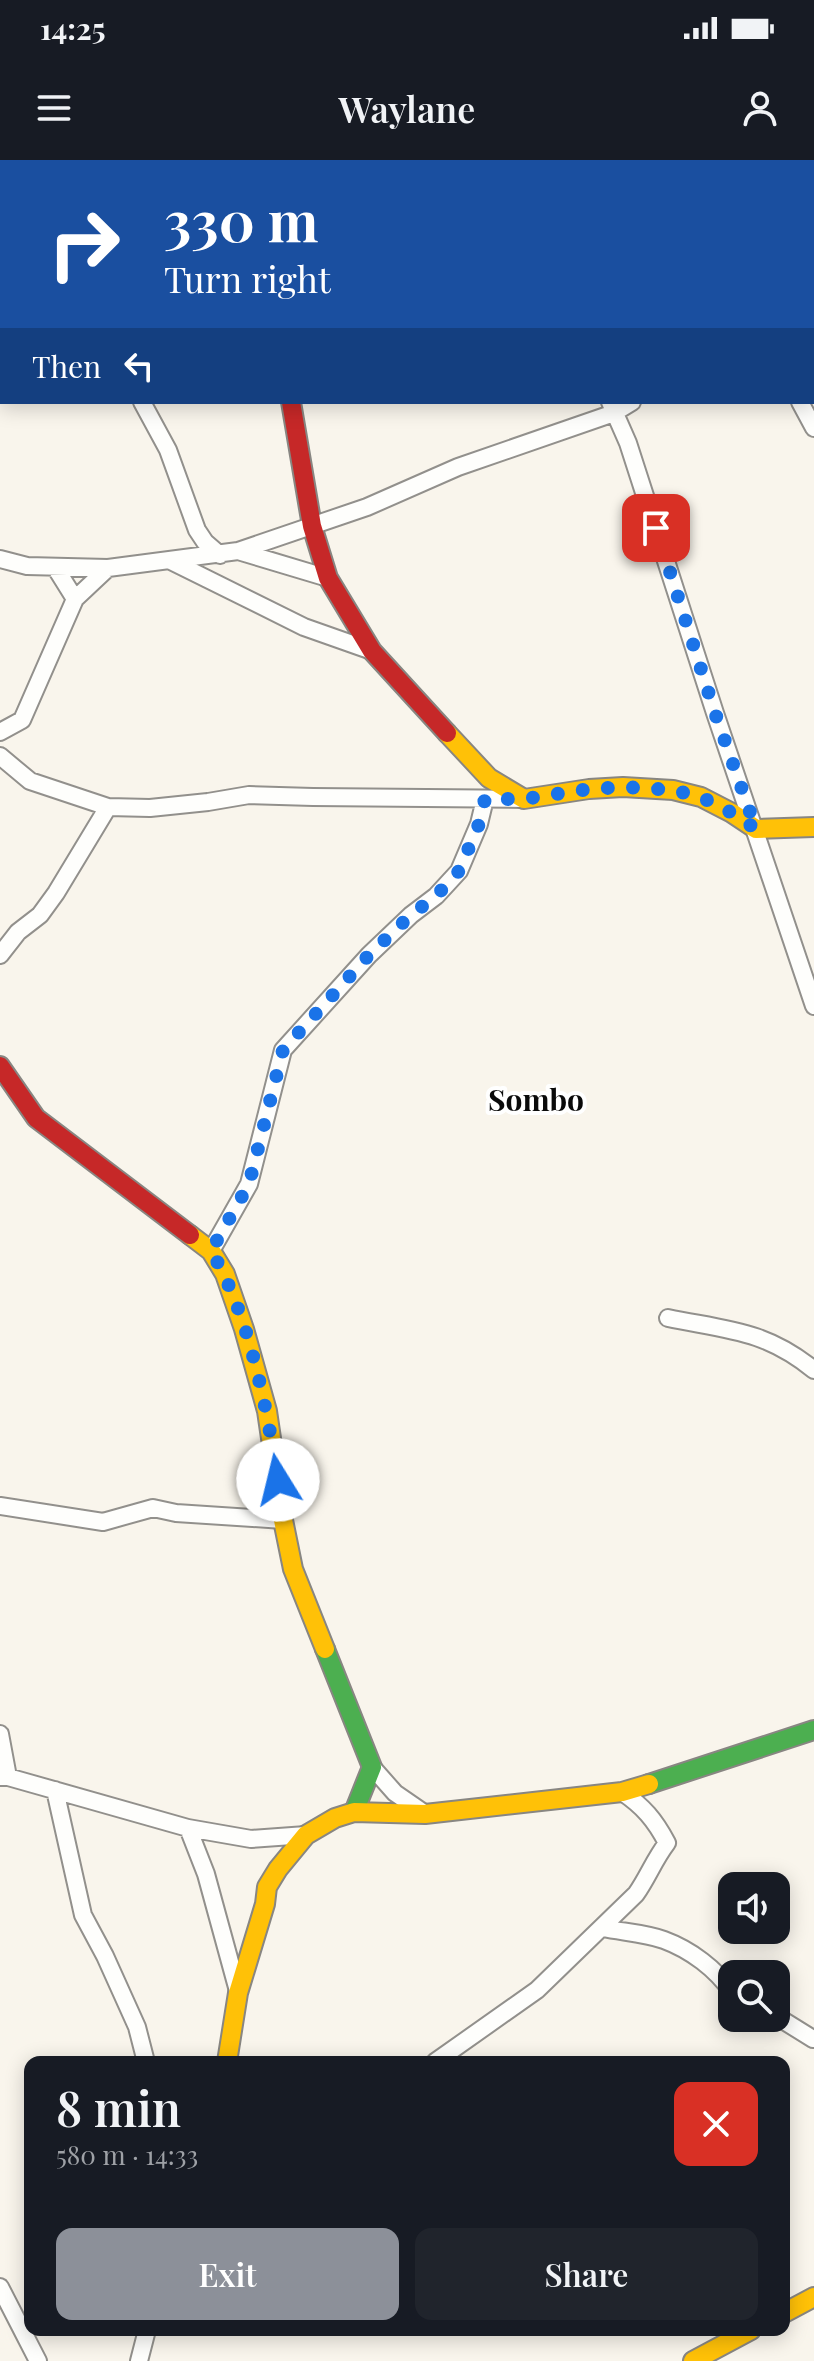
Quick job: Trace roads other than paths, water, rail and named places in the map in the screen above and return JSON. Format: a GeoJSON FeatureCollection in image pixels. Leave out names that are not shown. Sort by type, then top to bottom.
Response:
{"type":"FeatureCollection","features":[{"type":"Feature","properties":{"kind":"street"},"geometry":{"type":"LineString","coordinates":[[143,404],[168,450],[197,530],[220,555]]}},
{"type":"Feature","properties":{"kind":"street"},"geometry":{"type":"LineString","coordinates":[[291,404],[312,526],[328,578],[372,651],[489,778],[524,799]]}},
{"type":"Feature","properties":{"kind":"street"},"geometry":{"type":"LineString","coordinates":[[801,404],[814,428]]}},
{"type":"Feature","properties":{"kind":"street"},"geometry":{"type":"LineString","coordinates":[[0,559],[27,566],[108,568],[238,551],[367,507],[458,467],[612,407],[628,443],[814,1006]]}},
{"type":"Feature","properties":{"kind":"street"},"geometry":{"type":"LineString","coordinates":[[238,551],[328,578]]}},
{"type":"Feature","properties":{"kind":"street"},"geometry":{"type":"LineString","coordinates":[[171,561],[304,627],[372,651]]}},
{"type":"Feature","properties":{"kind":"street"},"geometry":{"type":"LineString","coordinates":[[55,567],[75,599]]}},
{"type":"Feature","properties":{"kind":"street"},"geometry":{"type":"LineString","coordinates":[[0,732],[22,720],[75,599],[108,568]]}},
{"type":"Feature","properties":{"kind":"street"},"geometry":{"type":"LineString","coordinates":[[0,756],[30,781],[108,807],[150,808],[249,795],[524,799],[623,787],[673,790],[701,797],[756,829],[814,827]]}},
{"type":"Feature","properties":{"kind":"street"},"geometry":{"type":"LineString","coordinates":[[211,1251],[249,1184],[283,1050],[369,955],[436,896],[459,871],[479,824],[485,799]]}},
{"type":"Feature","properties":{"kind":"street"},"geometry":{"type":"LineString","coordinates":[[0,955],[18,932],[40,915],[108,807]]}},
{"type":"Feature","properties":{"kind":"street"},"geometry":{"type":"LineString","coordinates":[[0,935],[18,932]]}},
{"type":"Feature","properties":{"kind":"street"},"geometry":{"type":"LineString","coordinates":[[0,1066],[36,1118],[211,1251],[225,1274],[267,1411],[293,1569],[372,1767],[395,1793],[425,1814]]}},
{"type":"Feature","properties":{"kind":"street"},"geometry":{"type":"LineString","coordinates":[[668,1318],[764,1338],[814,1370]]}},
{"type":"Feature","properties":{"kind":"street"},"geometry":{"type":"LineString","coordinates":[[0,1506],[103,1522],[153,1508],[176,1513],[283,1520]]}},
{"type":"Feature","properties":{"kind":"street"},"geometry":{"type":"LineString","coordinates":[[228,2056],[238,1993],[265,1904],[267,1887],[306,1835],[335,1818],[354,1812],[425,1814],[622,1792],[814,1730]]}},
{"type":"Feature","properties":{"kind":"street"},"geometry":{"type":"LineString","coordinates":[[0,1734],[4,1777],[188,1828],[251,1839],[306,1835]]}},
{"type":"Feature","properties":{"kind":"street"},"geometry":{"type":"LineString","coordinates":[[354,1812],[372,1767]]}},
{"type":"Feature","properties":{"kind":"street"},"geometry":{"type":"LineString","coordinates":[[55,1790],[83,1915],[137,2027],[144,2056]]}},
{"type":"Feature","properties":{"kind":"street"},"geometry":{"type":"LineString","coordinates":[[444,2056],[537,1990],[603,1928],[648,1877],[652,1864],[667,1843],[655,1821],[640,1804],[622,1792]]}},
{"type":"Feature","properties":{"kind":"street"},"geometry":{"type":"LineString","coordinates":[[188,1828],[206,1874],[238,1993]]}},
{"type":"Feature","properties":{"kind":"street"},"geometry":{"type":"LineString","coordinates":[[603,1928],[663,1939],[701,1959],[718,1974]]}},
{"type":"Feature","properties":{"kind":"street"},"geometry":{"type":"LineString","coordinates":[[790,2025],[813,2039]]}},
{"type":"Feature","properties":{"kind":"street"},"geometry":{"type":"LineString","coordinates":[[0,2287],[24,2334]]}},
{"type":"Feature","properties":{"kind":"street"},"geometry":{"type":"LineString","coordinates":[[790,2310],[814,2297]]}},
{"type":"Feature","properties":{"kind":"street"},"geometry":{"type":"LineString","coordinates":[[25,2336],[38,2361]]}},
{"type":"Feature","properties":{"kind":"street"},"geometry":{"type":"LineString","coordinates":[[139,2361],[145,2336]]}},
{"type":"Feature","properties":{"kind":"street"},"geometry":{"type":"LineString","coordinates":[[693,2361],[740,2336]]}},
{"type":"Feature","properties":{"kind":"district","name":"Sombo"},"geometry":{"type":"Point","coordinates":[536,1099]}}]}
